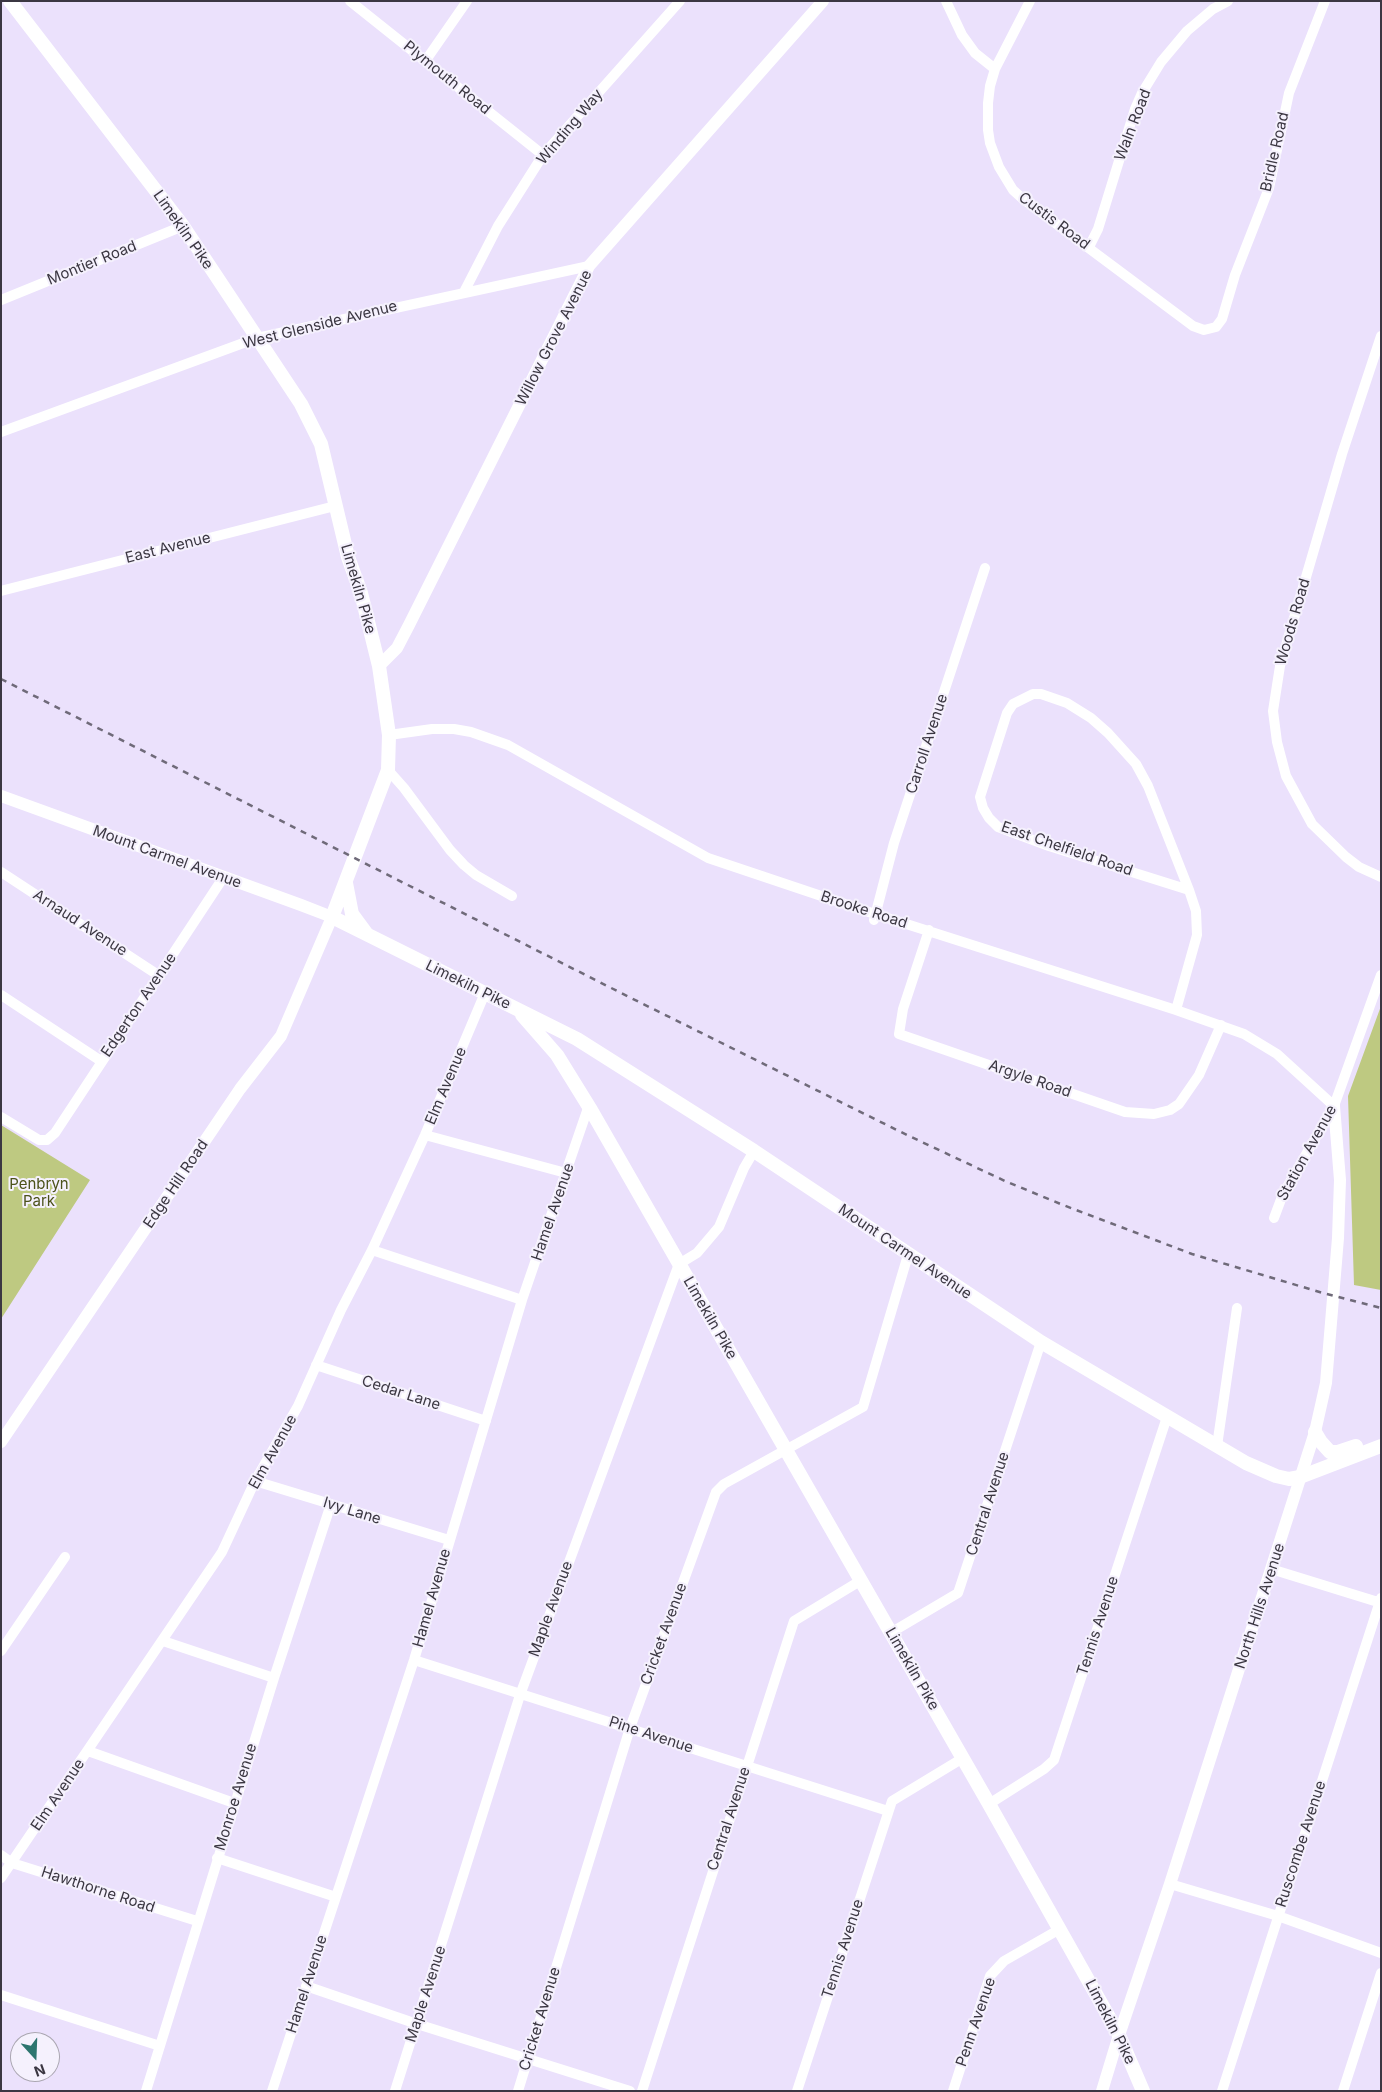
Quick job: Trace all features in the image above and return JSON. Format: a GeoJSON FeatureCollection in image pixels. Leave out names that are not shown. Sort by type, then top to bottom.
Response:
{"type":"FeatureCollection","features":[{"type":"Feature","properties":{"kind":"main road","name":"Limekiln Pike"},"geometry":{"type":"LineString","coordinates":[[10,1],[183,226],[301,404],[321,444],[348,557],[361,593],[379,666],[389,735],[388,770],[332,918],[517,1009],[557,1054],[589,1106],[860,1581],[892,1632],[1060,1929],[1119,2035],[1143,2091]]}},
{"type":"Feature","properties":{"kind":"main road"},"geometry":{"type":"LineString","coordinates":[[347,881],[352,914],[368,936]]}},
{"type":"Feature","properties":{"kind":"main road","name":"Mount Carmel Avenue"},"geometry":{"type":"LineString","coordinates":[[517,1009],[577,1039],[754,1151],[1041,1342],[1246,1463],[1276,1476],[1289,1479],[1300,1477]]}},
{"type":"Feature","properties":{"kind":"main road"},"geometry":{"type":"LineString","coordinates":[[1315,1432],[1330,1452],[1338,1452],[1368,1441],[1381,1442]]}},
{"type":"Feature","properties":{"kind":"main road"},"geometry":{"type":"LineString","coordinates":[[1300,1477],[1381,1446]]}},
{"type":"Feature","properties":{"kind":"street","name":"Plymouth Road"},"geometry":{"type":"LineString","coordinates":[[350,1],[544,155]]}},
{"type":"Feature","properties":{"kind":"street"},"geometry":{"type":"LineString","coordinates":[[426,60],[467,1]]}},
{"type":"Feature","properties":{"kind":"street","name":"Winding Way"},"geometry":{"type":"LineString","coordinates":[[464,292],[498,226],[544,155],[680,1]]}},
{"type":"Feature","properties":{"kind":"street","name":"Willow Grove Avenue"},"geometry":{"type":"LineString","coordinates":[[379,666],[397,648],[590,266],[823,1]]}},
{"type":"Feature","properties":{"kind":"street"},"geometry":{"type":"LineString","coordinates":[[946,1],[962,35],[975,53],[995,69]]}},
{"type":"Feature","properties":{"kind":"street","name":"Custis Road"},"geometry":{"type":"LineString","coordinates":[[1030,1],[995,69],[988,103],[990,142],[999,167],[1013,190],[1023,199],[1193,326],[1204,330],[1213,329]]}},
{"type":"Feature","properties":{"kind":"street","name":"Waln Road"},"geometry":{"type":"LineString","coordinates":[[1089,247],[1098,229],[1142,93],[1161,62],[1187,31],[1213,9],[1228,1]]}},
{"type":"Feature","properties":{"kind":"street","name":"Bridle Road"},"geometry":{"type":"LineString","coordinates":[[1213,329],[1222,319],[1235,274],[1269,188],[1276,162],[1287,99],[1325,1]]}},
{"type":"Feature","properties":{"kind":"street","name":"Montier Road"},"geometry":{"type":"LineString","coordinates":[[1,300],[183,226]]}},
{"type":"Feature","properties":{"kind":"street","name":"West Glenside Avenue"},"geometry":{"type":"LineString","coordinates":[[1,432],[257,338],[590,266]]}},
{"type":"Feature","properties":{"kind":"street","name":"Woods Road"},"geometry":{"type":"LineString","coordinates":[[1381,336],[1342,454],[1285,648],[1276,683],[1273,711],[1277,742],[1286,776],[1312,824],[1359,867],[1381,877]]}},
{"type":"Feature","properties":{"kind":"street","name":"East Avenue"},"geometry":{"type":"LineString","coordinates":[[1,591],[335,506]]}},
{"type":"Feature","properties":{"kind":"street","name":"Carroll Avenue"},"geometry":{"type":"LineString","coordinates":[[874,918],[894,843],[985,568]]}},
{"type":"Feature","properties":{"kind":"street","name":"East Chelfield Road"},"geometry":{"type":"LineString","coordinates":[[1032,694],[1041,694],[1067,703],[1091,718],[1102,728],[1136,764],[1153,796],[1189,890],[1009,832],[998,827],[989,818],[983,808],[980,797],[1007,713],[1013,704],[1032,694]]}},
{"type":"Feature","properties":{"kind":"street","name":"Brooke Road"},"geometry":{"type":"LineString","coordinates":[[389,735],[432,729],[454,730],[490,738],[516,750],[708,858],[874,918],[929,930],[1221,1025],[1261,1043],[1277,1054],[1334,1106]]}},
{"type":"Feature","properties":{"kind":"street"},"geometry":{"type":"LineString","coordinates":[[388,770],[455,855],[476,875],[512,896]]}},
{"type":"Feature","properties":{"kind":"street","name":"Mount Carmel Avenue"},"geometry":{"type":"LineString","coordinates":[[1,796],[223,878],[302,905],[332,918]]}},
{"type":"Feature","properties":{"kind":"street","name":"Arnaud Avenue"},"geometry":{"type":"LineString","coordinates":[[1,872],[158,975]]}},
{"type":"Feature","properties":{"kind":"street","name":"Edgerton Avenue"},"geometry":{"type":"LineString","coordinates":[[1,1117],[39,1140],[47,1140],[55,1133],[223,878]]}},
{"type":"Feature","properties":{"kind":"street"},"geometry":{"type":"LineString","coordinates":[[1176,1010],[1197,935],[1196,911],[1189,890]]}},
{"type":"Feature","properties":{"kind":"street","name":"Edge Hill Road"},"geometry":{"type":"LineString","coordinates":[[1,1442],[240,1089],[281,1036],[332,918]]}},
{"type":"Feature","properties":{"kind":"street","name":"Argyle Road"},"geometry":{"type":"LineString","coordinates":[[929,930],[903,1009],[899,1034],[1125,1112],[1154,1114],[1170,1110],[1179,1104],[1199,1075],[1221,1025]]}},
{"type":"Feature","properties":{"kind":"street","name":"Station Avenue"},"geometry":{"type":"LineString","coordinates":[[1274,1218],[1283,1194],[1334,1106],[1381,975]]}},
{"type":"Feature","properties":{"kind":"street","name":"Elm Avenue"},"geometry":{"type":"LineString","coordinates":[[1,1878],[162,1641],[192,1593],[222,1552],[255,1481],[298,1406],[341,1310],[372,1250],[425,1135],[485,993]]}},
{"type":"Feature","properties":{"kind":"street"},"geometry":{"type":"LineString","coordinates":[[1,995],[101,1061]]}},
{"type":"Feature","properties":{"kind":"street","name":"Hamel Avenue"},"geometry":{"type":"LineString","coordinates":[[272,2091],[414,1660],[522,1300],[589,1106]]}},
{"type":"Feature","properties":{"kind":"street","name":"North Hills Avenue"},"geometry":{"type":"LineString","coordinates":[[1102,2091],[1315,1432],[1326,1382],[1338,1238],[1340,1180],[1334,1106]]}},
{"type":"Feature","properties":{"kind":"street"},"geometry":{"type":"LineString","coordinates":[[425,1135],[566,1173]]}},
{"type":"Feature","properties":{"kind":"street"},"geometry":{"type":"LineString","coordinates":[[679,1264],[697,1253],[719,1227],[744,1168],[754,1151]]}},
{"type":"Feature","properties":{"kind":"street"},"geometry":{"type":"LineString","coordinates":[[372,1250],[522,1300]]}},
{"type":"Feature","properties":{"kind":"street","name":"Cricket Avenue"},"geometry":{"type":"LineString","coordinates":[[518,2091],[630,1728],[716,1492],[724,1484],[862,1407],[908,1255]]}},
{"type":"Feature","properties":{"kind":"street","name":"Maple Avenue"},"geometry":{"type":"LineString","coordinates":[[395,2091],[520,1694],[679,1264]]}},
{"type":"Feature","properties":{"kind":"street"},"geometry":{"type":"LineString","coordinates":[[1216,1446],[1237,1308]]}},
{"type":"Feature","properties":{"kind":"street","name":"Central Avenue"},"geometry":{"type":"LineString","coordinates":[[892,1632],[958,1593],[1041,1342]]}},
{"type":"Feature","properties":{"kind":"street","name":"Cedar Lane"},"geometry":{"type":"LineString","coordinates":[[316,1365],[486,1421]]}},
{"type":"Feature","properties":{"kind":"street","name":"Tennis Avenue"},"geometry":{"type":"LineString","coordinates":[[989,1804],[1044,1769],[1054,1760],[1167,1417]]}},
{"type":"Feature","properties":{"kind":"street","name":"Ivy Lane"},"geometry":{"type":"LineString","coordinates":[[255,1481],[449,1540]]}},
{"type":"Feature","properties":{"kind":"street","name":"Monroe Avenue"},"geometry":{"type":"LineString","coordinates":[[146,2091],[234,1803],[331,1504]]}},
{"type":"Feature","properties":{"kind":"street"},"geometry":{"type":"LineString","coordinates":[[1,1651],[65,1557]]}},
{"type":"Feature","properties":{"kind":"street"},"geometry":{"type":"LineString","coordinates":[[1271,1569],[1380,1602]]}},
{"type":"Feature","properties":{"kind":"street","name":"Central Avenue"},"geometry":{"type":"LineString","coordinates":[[642,2091],[794,1621],[860,1581]]}},
{"type":"Feature","properties":{"kind":"street","name":"Ruscombe Avenue"},"geometry":{"type":"LineString","coordinates":[[1222,2091],[1380,1602]]}},
{"type":"Feature","properties":{"kind":"street"},"geometry":{"type":"LineString","coordinates":[[162,1641],[274,1678]]}},
{"type":"Feature","properties":{"kind":"street","name":"Pine Avenue"},"geometry":{"type":"LineString","coordinates":[[414,1660],[888,1812]]}},
{"type":"Feature","properties":{"kind":"street"},"geometry":{"type":"LineString","coordinates":[[88,1751],[234,1803]]}},
{"type":"Feature","properties":{"kind":"street","name":"Tennis Avenue"},"geometry":{"type":"LineString","coordinates":[[797,2091],[892,1801],[963,1758]]}},
{"type":"Feature","properties":{"kind":"street","name":"Hawthorne Road"},"geometry":{"type":"LineString","coordinates":[[1,1855],[12,1863],[197,1921]]}},
{"type":"Feature","properties":{"kind":"street"},"geometry":{"type":"LineString","coordinates":[[217,1858],[336,1897]]}},
{"type":"Feature","properties":{"kind":"street"},"geometry":{"type":"LineString","coordinates":[[1170,1884],[1278,1916],[1381,1953]]}},
{"type":"Feature","properties":{"kind":"street","name":"Penn Avenue"},"geometry":{"type":"LineString","coordinates":[[953,2091],[990,1976],[1004,1961],[1060,1929]]}},
{"type":"Feature","properties":{"kind":"street"},"geometry":{"type":"LineString","coordinates":[[1343,2091],[1381,1973]]}},
{"type":"Feature","properties":{"kind":"street"},"geometry":{"type":"LineString","coordinates":[[306,1986],[417,2024],[630,2091]]}},
{"type":"Feature","properties":{"kind":"street"},"geometry":{"type":"LineString","coordinates":[[1,1995],[160,2046]]}},
{"type":"Feature","properties":{"kind":"green space"},"geometry":{"type":"Polygon","coordinates":[[[1381,1006],[1381,1290],[1354,1285],[1348,1096],[1381,1006]]]}},
{"type":"Feature","properties":{"kind":"green space","name":"Penbryn Park"},"geometry":{"type":"Polygon","coordinates":[[[1,1125],[90,1180],[1,1319],[1,1125]]]}},
{"type":"Feature","properties":{"kind":"railway"},"geometry":{"type":"LineString","coordinates":[[1,679],[629,997],[907,1135],[1005,1181],[1192,1254],[1323,1293],[1381,1308]]}}]}
